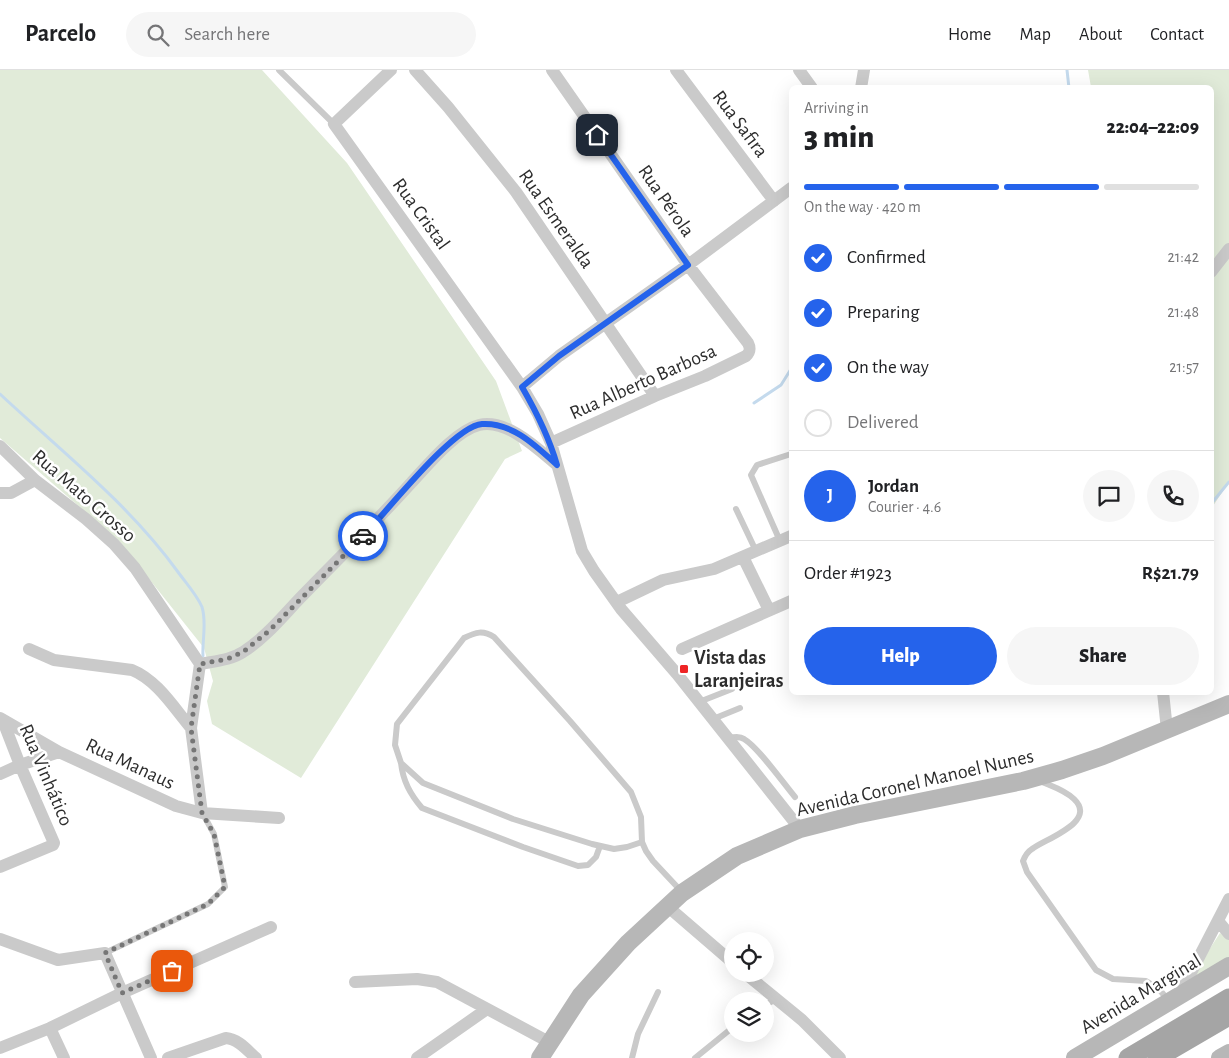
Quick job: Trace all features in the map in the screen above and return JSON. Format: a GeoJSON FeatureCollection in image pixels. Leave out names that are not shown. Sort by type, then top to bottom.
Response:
{"type":"FeatureCollection","features":[{"type":"Feature","properties":{"kind":"main road"},"geometry":{"type":"LineString","coordinates":[[1128,1058],[1229,998]]}},
{"type":"Feature","properties":{"kind":"main road"},"geometry":{"type":"LineString","coordinates":[[1157,1058],[1229,1016]]}},
{"type":"Feature","properties":{"kind":"street"},"geometry":{"type":"LineString","coordinates":[[334,124],[391,70]]}},
{"type":"Feature","properties":{"kind":"street","name":"Rua Esmeralda"},"geometry":{"type":"LineString","coordinates":[[415,70],[448,107],[516,192],[655,396]]}},
{"type":"Feature","properties":{"kind":"street","name":"Rua Pérola"},"geometry":{"type":"LineString","coordinates":[[552,70],[688,265],[748,343],[749,353]]}},
{"type":"Feature","properties":{"kind":"street","name":"Rua Safira"},"geometry":{"type":"LineString","coordinates":[[676,70],[774,201]]}},
{"type":"Feature","properties":{"kind":"street"},"geometry":{"type":"LineString","coordinates":[[799,70],[810,85]]}},
{"type":"Feature","properties":{"kind":"street"},"geometry":{"type":"LineString","coordinates":[[862,85],[864,70]]}},
{"type":"Feature","properties":{"kind":"street","name":"Rua Cristal"},"geometry":{"type":"LineString","coordinates":[[334,124],[522,387],[538,414],[551,443],[582,551],[594,571],[616,602],[699,702],[800,829]]}},
{"type":"Feature","properties":{"kind":"street"},"geometry":{"type":"LineString","coordinates":[[522,387],[559,356],[688,265],[789,190]]}},
{"type":"Feature","properties":{"kind":"street"},"geometry":{"type":"LineString","coordinates":[[1214,268],[1229,249]]}},
{"type":"Feature","properties":{"kind":"street","name":"Rua Alberto Barbosa"},"geometry":{"type":"LineString","coordinates":[[551,443],[655,396],[705,376],[749,353]]}},
{"type":"Feature","properties":{"kind":"street"},"geometry":{"type":"LineString","coordinates":[[202,813],[191,728],[200,664],[227,659],[243,652],[270,630],[373,525],[437,455],[463,432],[480,424],[499,426],[517,433],[557,465]]}},
{"type":"Feature","properties":{"kind":"street","name":"Rua Mato Grosso"},"geometry":{"type":"LineString","coordinates":[[0,446],[35,480],[86,519],[114,544],[135,568],[200,664]]}},
{"type":"Feature","properties":{"kind":"street"},"geometry":{"type":"LineString","coordinates":[[0,493],[11,493],[35,480]]}},
{"type":"Feature","properties":{"kind":"street"},"geometry":{"type":"LineString","coordinates":[[616,602],[663,580],[714,569],[785,539]]}},
{"type":"Feature","properties":{"kind":"street"},"geometry":{"type":"LineString","coordinates":[[742,557],[769,610]]}},
{"type":"Feature","properties":{"kind":"street"},"geometry":{"type":"LineString","coordinates":[[682,649],[789,602]]}},
{"type":"Feature","properties":{"kind":"street"},"geometry":{"type":"LineString","coordinates":[[29,650],[54,660],[132,670],[142,674],[191,728]]}},
{"type":"Feature","properties":{"kind":"street"},"geometry":{"type":"LineString","coordinates":[[1163,695],[1167,730]]}},
{"type":"Feature","properties":{"kind":"street","name":"Avenida Coronel Manoel Nunes"},"geometry":{"type":"LineString","coordinates":[[540,1058],[581,995],[628,943],[682,893],[737,856],[800,829],[855,815],[1034,778],[1103,756],[1229,704]]}},
{"type":"Feature","properties":{"kind":"street","name":"Rua Manaus"},"geometry":{"type":"LineString","coordinates":[[1,720],[59,752],[176,806],[202,813],[279,818]]}},
{"type":"Feature","properties":{"kind":"street","name":"Rua Vinhático"},"geometry":{"type":"LineString","coordinates":[[0,867],[54,844],[1,720]]}},
{"type":"Feature","properties":{"kind":"street"},"geometry":{"type":"LineString","coordinates":[[0,774],[59,752]]}},
{"type":"Feature","properties":{"kind":"street"},"geometry":{"type":"LineString","coordinates":[[1174,997],[1219,922],[1229,899]]}},
{"type":"Feature","properties":{"kind":"street"},"geometry":{"type":"LineString","coordinates":[[667,906],[724,955]]}},
{"type":"Feature","properties":{"kind":"street"},"geometry":{"type":"LineString","coordinates":[[1219,922],[1229,934]]}},
{"type":"Feature","properties":{"kind":"street"},"geometry":{"type":"LineString","coordinates":[[0,1048],[50,1028],[122,993],[271,927]]}},
{"type":"Feature","properties":{"kind":"street"},"geometry":{"type":"LineString","coordinates":[[0,939],[58,960],[105,953],[151,1058]]}},
{"type":"Feature","properties":{"kind":"street","name":"Avenida Marginal"},"geometry":{"type":"LineString","coordinates":[[1075,1058],[1174,997],[1229,966]]}},
{"type":"Feature","properties":{"kind":"street"},"geometry":{"type":"LineString","coordinates":[[355,982],[428,979],[487,1008],[549,1042]]}},
{"type":"Feature","properties":{"kind":"street"},"geometry":{"type":"LineString","coordinates":[[753,982],[761,992]]}},
{"type":"Feature","properties":{"kind":"street"},"geometry":{"type":"LineString","coordinates":[[774,1004],[802,1020],[840,1058]]}},
{"type":"Feature","properties":{"kind":"street"},"geometry":{"type":"LineString","coordinates":[[417,1058],[487,1008]]}},
{"type":"Feature","properties":{"kind":"street"},"geometry":{"type":"LineString","coordinates":[[50,1028],[64,1058]]}},
{"type":"Feature","properties":{"kind":"street"},"geometry":{"type":"LineString","coordinates":[[168,1058],[226,1038],[230,1038],[240,1044],[256,1058]]}},
{"type":"Feature","properties":{"kind":"street"},"geometry":{"type":"LineString","coordinates":[[1220,1058],[1229,1052]]}},
{"type":"Feature","properties":{"kind":"lane","name":"Rua Cristal"},"geometry":{"type":"LineString","coordinates":[[279,70],[334,124]]}},
{"type":"Feature","properties":{"kind":"lane"},"geometry":{"type":"LineString","coordinates":[[785,539],[751,475],[757,465],[789,455]]}},
{"type":"Feature","properties":{"kind":"lane"},"geometry":{"type":"LineString","coordinates":[[736,509],[756,551]]}},
{"type":"Feature","properties":{"kind":"lane"},"geometry":{"type":"LineString","coordinates":[[600,846],[596,857],[588,865],[578,866],[422,808],[411,796],[402,776],[401,763],[395,745],[397,724],[464,638],[476,632],[488,633],[494,637],[570,720],[631,792],[641,817],[642,842],[653,862],[682,893]]}},
{"type":"Feature","properties":{"kind":"lane"},"geometry":{"type":"LineString","coordinates":[[699,702],[732,690]]}},
{"type":"Feature","properties":{"kind":"lane"},"geometry":{"type":"LineString","coordinates":[[713,720],[740,708]]}},
{"type":"Feature","properties":{"kind":"lane"},"geometry":{"type":"LineString","coordinates":[[727,738],[738,737],[744,739],[755,749],[795,797]]}},
{"type":"Feature","properties":{"kind":"lane"},"geometry":{"type":"LineString","coordinates":[[401,763],[423,783],[513,819],[614,849],[642,842]]}},
{"type":"Feature","properties":{"kind":"lane"},"geometry":{"type":"LineString","coordinates":[[1034,778],[1075,799],[1079,806],[1080,814],[1071,826],[1032,848],[1026,854],[1023,861],[1027,872],[1096,970],[1113,979],[1146,981],[1174,997]]}},
{"type":"Feature","properties":{"kind":"lane"},"geometry":{"type":"LineString","coordinates":[[105,953],[208,904],[225,887],[214,834],[202,813]]}},
{"type":"Feature","properties":{"kind":"lane"},"geometry":{"type":"LineString","coordinates":[[632,1058],[638,1034],[658,992]]}},
{"type":"Feature","properties":{"kind":"lane"},"geometry":{"type":"LineString","coordinates":[[695,1058],[724,1034]]}},
{"type":"Feature","properties":{"kind":"green space"},"geometry":{"type":"Polygon","coordinates":[[[0,70],[262,70],[347,163],[496,381],[522,451],[505,459],[301,778],[212,724],[207,701],[213,681],[204,648],[119,541],[0,438],[0,70]]]}},
{"type":"Feature","properties":{"kind":"green space"},"geometry":{"type":"Polygon","coordinates":[[[1088,70],[1229,70],[1229,482],[1214,504],[1214,85],[1091,85],[1088,70]]]}},
{"type":"Feature","properties":{"kind":"green space"},"geometry":{"type":"Polygon","coordinates":[[[1220,933],[1229,939],[1229,959],[1196,981],[1196,970],[1220,933]]]}},
{"type":"Feature","properties":{"kind":"waterway"},"geometry":{"type":"LineString","coordinates":[[1067,70],[1069,85]]}},
{"type":"Feature","properties":{"kind":"waterway"},"geometry":{"type":"LineString","coordinates":[[754,403],[781,385],[789,372]]}},
{"type":"Feature","properties":{"kind":"waterway"},"geometry":{"type":"LineString","coordinates":[[0,394],[94,479],[159,547],[191,589],[202,607],[204,619],[203,656]]}},
{"type":"Feature","properties":{"kind":"waterway"},"geometry":{"type":"LineString","coordinates":[[1214,500],[1229,482]]}},
{"type":"Feature","properties":{"kind":"way so far"},"geometry":{"type":"LineString","coordinates":[[172,971],[122,993],[105,953],[208,904],[225,887],[214,834],[202,813],[191,728],[200,664],[227,659],[243,652],[270,630],[363,536]]}},
{"type":"Feature","properties":{"kind":"place","name":"Vista das Laranjeiras"},"geometry":{"type":"Point","coordinates":[684,669]}},
{"type":"Feature","properties":{"kind":"route"},"geometry":{"type":"LineString","coordinates":[[363,536],[437,455],[463,432],[480,424],[499,426],[517,433],[557,465],[551,443],[543,425],[522,387],[559,356],[688,265],[597,135]]}}]}
